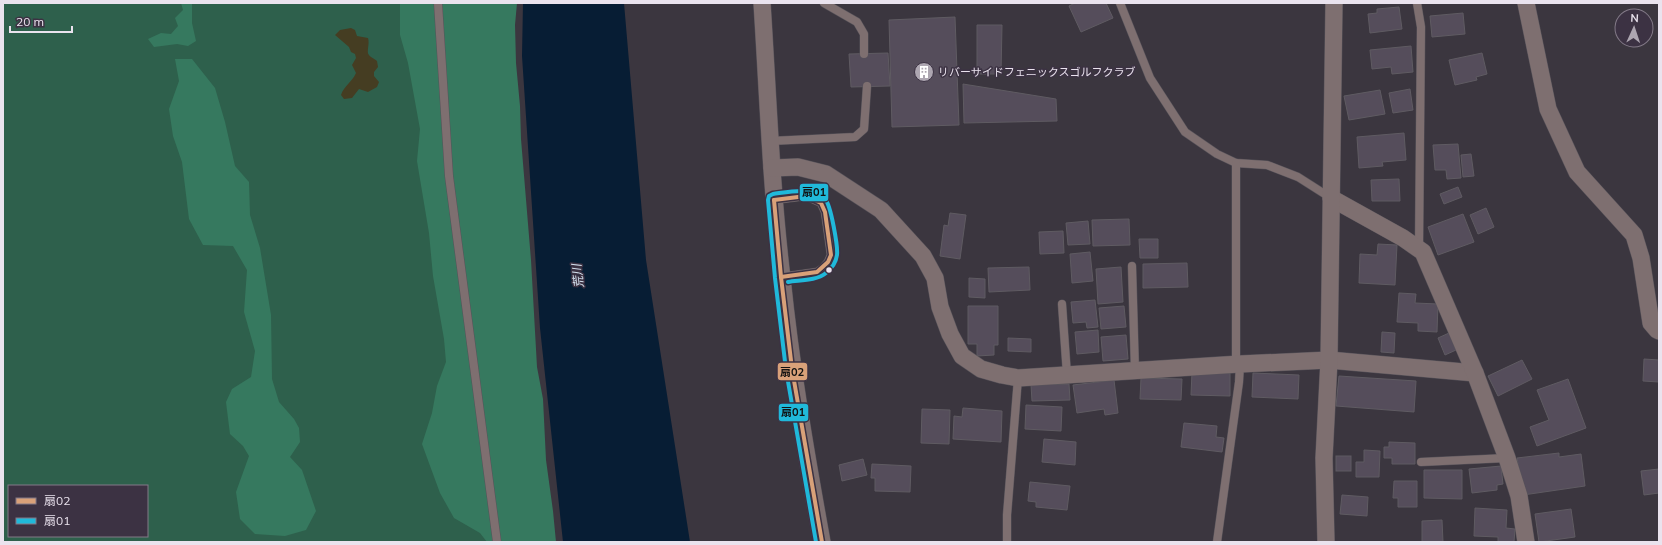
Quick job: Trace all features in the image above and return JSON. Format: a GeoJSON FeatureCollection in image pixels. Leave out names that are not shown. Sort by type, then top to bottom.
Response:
{"type":"FeatureCollection","features":[{"type":"Feature","properties":{"kind":"street"},"geometry":{"type":"LineString","coordinates":[[762,3],[774,200],[781,277],[792,369],[822,542]]}},
{"type":"Feature","properties":{"kind":"street"},"geometry":{"type":"LineString","coordinates":[[1326,542],[1324,458],[1329,360],[1334,3]]}},
{"type":"Feature","properties":{"kind":"street"},"geometry":{"type":"LineString","coordinates":[[1526,3],[1548,109],[1577,172],[1634,235],[1640,258],[1651,323],[1657,330],[1659,330]]}},
{"type":"Feature","properties":{"kind":"street"},"geometry":{"type":"LineString","coordinates":[[772,168],[798,167],[826,174],[881,210],[923,256],[935,278],[940,307],[950,334],[962,356],[981,368],[1002,376],[1018,378],[1238,364],[1329,360],[1475,373]]}},
{"type":"Feature","properties":{"kind":"street"},"geometry":{"type":"LineString","coordinates":[[1331,198],[1419,248],[1423,252],[1475,373],[1507,458],[1519,496],[1526,542]]}},
{"type":"Feature","properties":{"kind":"lane"},"geometry":{"type":"LineString","coordinates":[[438,3],[449,176],[497,542]]}},
{"type":"Feature","properties":{"kind":"lane"},"geometry":{"type":"LineString","coordinates":[[824,3],[857,22],[864,34],[864,54]]}},
{"type":"Feature","properties":{"kind":"lane"},"geometry":{"type":"LineString","coordinates":[[1120,3],[1150,78],[1186,132],[1217,154],[1236,163],[1266,165],[1298,177],[1331,198]]}},
{"type":"Feature","properties":{"kind":"lane"},"geometry":{"type":"LineString","coordinates":[[1417,3],[1420,27],[1419,248]]}},
{"type":"Feature","properties":{"kind":"lane"},"geometry":{"type":"LineString","coordinates":[[770,141],[855,137],[864,130],[867,86]]}},
{"type":"Feature","properties":{"kind":"lane"},"geometry":{"type":"LineString","coordinates":[[1217,542],[1238,389],[1236,163]]}},
{"type":"Feature","properties":{"kind":"lane"},"geometry":{"type":"LineString","coordinates":[[774,200],[806,196],[821,203],[825,212],[831,255],[828,262],[817,272],[781,277]]}},
{"type":"Feature","properties":{"kind":"lane"},"geometry":{"type":"LineString","coordinates":[[1132,266],[1135,371]]}},
{"type":"Feature","properties":{"kind":"lane"},"geometry":{"type":"LineString","coordinates":[[1062,304],[1067,375]]}},
{"type":"Feature","properties":{"kind":"lane"},"geometry":{"type":"LineString","coordinates":[[1007,542],[1007,515],[1018,378]]}},
{"type":"Feature","properties":{"kind":"lane"},"geometry":{"type":"LineString","coordinates":[[1421,462],[1507,458]]}},
{"type":"Feature","properties":{"kind":"green space"},"geometry":{"type":"Polygon","coordinates":[[[3,3],[429,3],[489,542],[3,542],[3,3]]]}},
{"type":"Feature","properties":{"kind":"green space"},"geometry":{"type":"Polygon","coordinates":[[[181,3],[192,3],[192,23],[196,41],[188,46],[177,44],[154,47],[148,39],[161,33],[171,34],[178,26],[175,18],[183,10],[181,3]]]}},
{"type":"Feature","properties":{"kind":"green space"},"geometry":{"type":"Polygon","coordinates":[[[400,3],[517,3],[515,25],[516,63],[531,260],[537,367],[543,399],[546,460],[556,542],[487,542],[480,533],[454,518],[440,493],[422,444],[432,413],[437,386],[446,362],[444,339],[433,276],[429,233],[417,161],[420,129],[408,63],[400,35],[400,3]]]}},
{"type":"Feature","properties":{"kind":"green space"},"geometry":{"type":"Polygon","coordinates":[[[175,59],[192,59],[215,88],[225,122],[235,166],[249,182],[250,215],[260,248],[271,315],[272,379],[279,402],[294,419],[299,428],[300,442],[290,457],[302,470],[316,511],[306,530],[285,536],[255,534],[240,519],[236,492],[249,456],[243,446],[230,434],[226,402],[232,389],[251,377],[255,351],[244,312],[247,270],[233,246],[203,245],[189,219],[182,162],[173,136],[169,109],[179,81],[175,59]]]}},
{"type":"Feature","properties":{"kind":"sand"},"geometry":{"type":"Polygon","coordinates":[[[351,28],[355,30],[357,36],[368,38],[368,54],[377,61],[378,67],[374,72],[374,76],[379,82],[377,87],[368,92],[359,89],[352,98],[344,99],[341,95],[342,92],[356,73],[352,65],[356,58],[355,54],[351,52],[349,47],[335,35],[340,30],[351,28]]]}},
{"type":"Feature","properties":{"kind":"water","name":"荒川"},"geometry":{"type":"Polygon","coordinates":[[[523,3],[624,3],[646,260],[690,542],[563,542],[540,328],[522,56],[523,3]]]}},
{"type":"Feature","properties":{"kind":"building"},"geometry":{"type":"Polygon","coordinates":[[[1075,3],[1106,3],[1113,18],[1081,32],[1069,6],[1075,3]]]}},
{"type":"Feature","properties":{"kind":"building"},"geometry":{"type":"Polygon","coordinates":[[[1399,7],[1402,29],[1370,33],[1368,14],[1377,13],[1377,9],[1399,7]]]}},
{"type":"Feature","properties":{"kind":"building"},"geometry":{"type":"Polygon","coordinates":[[[1463,13],[1465,34],[1432,37],[1430,16],[1463,13]]]}},
{"type":"Feature","properties":{"kind":"building","name":"リバーサイドフェニックスゴルフクラブ"},"geometry":{"type":"Polygon","coordinates":[[[955,17],[959,125],[892,127],[889,20],[955,17]]]}},
{"type":"Feature","properties":{"kind":"building"},"geometry":{"type":"Polygon","coordinates":[[[977,25],[1002,25],[1001,74],[977,74],[977,25]]]}},
{"type":"Feature","properties":{"kind":"building"},"geometry":{"type":"Polygon","coordinates":[[[1411,46],[1413,72],[1392,74],[1391,67],[1372,69],[1370,50],[1411,46]]]}},
{"type":"Feature","properties":{"kind":"building"},"geometry":{"type":"Polygon","coordinates":[[[888,53],[890,86],[851,87],[849,54],[888,53]]]}},
{"type":"Feature","properties":{"kind":"building"},"geometry":{"type":"Polygon","coordinates":[[[1482,53],[1487,74],[1476,77],[1477,80],[1455,85],[1449,60],[1482,53]]]}},
{"type":"Feature","properties":{"kind":"building"},"geometry":{"type":"Polygon","coordinates":[[[963,84],[1056,99],[1057,121],[964,123],[963,84]]]}},
{"type":"Feature","properties":{"kind":"building"},"geometry":{"type":"Polygon","coordinates":[[[1410,89],[1413,110],[1393,113],[1389,93],[1410,89]]]}},
{"type":"Feature","properties":{"kind":"building"},"geometry":{"type":"Polygon","coordinates":[[[1380,90],[1385,114],[1349,120],[1344,96],[1380,90]]]}},
{"type":"Feature","properties":{"kind":"building"},"geometry":{"type":"Polygon","coordinates":[[[1404,133],[1406,160],[1382,162],[1383,166],[1359,168],[1357,137],[1404,133]]]}},
{"type":"Feature","properties":{"kind":"building"},"geometry":{"type":"Polygon","coordinates":[[[1458,144],[1461,178],[1447,179],[1446,170],[1435,170],[1433,145],[1458,144]]]}},
{"type":"Feature","properties":{"kind":"building"},"geometry":{"type":"Polygon","coordinates":[[[1471,154],[1474,176],[1463,177],[1461,155],[1471,154]]]}},
{"type":"Feature","properties":{"kind":"building"},"geometry":{"type":"Polygon","coordinates":[[[1399,179],[1400,201],[1372,201],[1371,180],[1399,179]]]}},
{"type":"Feature","properties":{"kind":"building"},"geometry":{"type":"Polygon","coordinates":[[[1458,187],[1462,197],[1444,204],[1440,194],[1458,187]]]}},
{"type":"Feature","properties":{"kind":"building"},"geometry":{"type":"Polygon","coordinates":[[[1486,208],[1494,227],[1478,234],[1470,215],[1486,208]]]}},
{"type":"Feature","properties":{"kind":"building"},"geometry":{"type":"Polygon","coordinates":[[[950,213],[966,215],[960,259],[940,256],[944,225],[948,226],[950,213]]]}},
{"type":"Feature","properties":{"kind":"building"},"geometry":{"type":"Polygon","coordinates":[[[1463,214],[1474,242],[1438,255],[1428,227],[1463,214]]]}},
{"type":"Feature","properties":{"kind":"building"},"geometry":{"type":"Polygon","coordinates":[[[1129,219],[1130,245],[1093,246],[1092,220],[1129,219]]]}},
{"type":"Feature","properties":{"kind":"building"},"geometry":{"type":"Polygon","coordinates":[[[1088,221],[1090,244],[1068,245],[1066,223],[1088,221]]]}},
{"type":"Feature","properties":{"kind":"building"},"geometry":{"type":"Polygon","coordinates":[[[1063,231],[1064,253],[1040,254],[1039,232],[1063,231]]]}},
{"type":"Feature","properties":{"kind":"building"},"geometry":{"type":"Polygon","coordinates":[[[1139,239],[1158,239],[1158,258],[1140,258],[1139,239]]]}},
{"type":"Feature","properties":{"kind":"building"},"geometry":{"type":"Polygon","coordinates":[[[1378,244],[1397,245],[1395,285],[1359,283],[1360,254],[1377,255],[1378,244]]]}},
{"type":"Feature","properties":{"kind":"building"},"geometry":{"type":"Polygon","coordinates":[[[1090,252],[1093,281],[1072,283],[1070,254],[1090,252]]]}},
{"type":"Feature","properties":{"kind":"building"},"geometry":{"type":"Polygon","coordinates":[[[1187,263],[1188,287],[1143,288],[1143,264],[1187,263]]]}},
{"type":"Feature","properties":{"kind":"building"},"geometry":{"type":"Polygon","coordinates":[[[1029,267],[1030,290],[989,292],[988,268],[1029,267]]]}},
{"type":"Feature","properties":{"kind":"building"},"geometry":{"type":"Polygon","coordinates":[[[1121,267],[1123,302],[1098,304],[1096,269],[1121,267]]]}},
{"type":"Feature","properties":{"kind":"building"},"geometry":{"type":"Polygon","coordinates":[[[969,278],[985,279],[985,298],[969,297],[969,278]]]}},
{"type":"Feature","properties":{"kind":"building"},"geometry":{"type":"Polygon","coordinates":[[[1399,293],[1416,294],[1415,303],[1438,304],[1437,332],[1418,331],[1418,323],[1397,322],[1399,293]]]}},
{"type":"Feature","properties":{"kind":"building"},"geometry":{"type":"Polygon","coordinates":[[[1095,300],[1098,327],[1087,328],[1086,322],[1073,323],[1071,302],[1095,300]]]}},
{"type":"Feature","properties":{"kind":"building"},"geometry":{"type":"Polygon","coordinates":[[[968,306],[998,306],[998,345],[994,345],[994,355],[977,356],[977,344],[968,344],[968,306]]]}},
{"type":"Feature","properties":{"kind":"building"},"geometry":{"type":"Polygon","coordinates":[[[1124,306],[1126,327],[1101,329],[1099,308],[1124,306]]]}},
{"type":"Feature","properties":{"kind":"building"},"geometry":{"type":"Polygon","coordinates":[[[1098,330],[1099,352],[1077,354],[1075,332],[1098,330]]]}},
{"type":"Feature","properties":{"kind":"building"},"geometry":{"type":"Polygon","coordinates":[[[1382,332],[1395,333],[1394,353],[1381,352],[1382,332]]]}},
{"type":"Feature","properties":{"kind":"building"},"geometry":{"type":"Polygon","coordinates":[[[1449,333],[1456,350],[1445,355],[1438,338],[1449,333]]]}},
{"type":"Feature","properties":{"kind":"building"},"geometry":{"type":"Polygon","coordinates":[[[1126,335],[1128,359],[1103,361],[1101,337],[1126,335]]]}},
{"type":"Feature","properties":{"kind":"building"},"geometry":{"type":"Polygon","coordinates":[[[1008,338],[1031,339],[1031,352],[1008,351],[1008,338]]]}},
{"type":"Feature","properties":{"kind":"building"},"geometry":{"type":"Polygon","coordinates":[[[1644,359],[1659,360],[1659,382],[1643,381],[1644,359]]]}},
{"type":"Feature","properties":{"kind":"building"},"geometry":{"type":"Polygon","coordinates":[[[1522,360],[1532,379],[1498,396],[1488,376],[1522,360]]]}},
{"type":"Feature","properties":{"kind":"building"},"geometry":{"type":"Polygon","coordinates":[[[1192,372],[1230,373],[1230,396],[1191,395],[1192,372]]]}},
{"type":"Feature","properties":{"kind":"building"},"geometry":{"type":"Polygon","coordinates":[[[1253,373],[1299,375],[1298,399],[1252,397],[1253,373]]]}},
{"type":"Feature","properties":{"kind":"building"},"geometry":{"type":"Polygon","coordinates":[[[1339,376],[1416,381],[1414,412],[1336,406],[1339,376]]]}},
{"type":"Feature","properties":{"kind":"building"},"geometry":{"type":"Polygon","coordinates":[[[1141,378],[1182,379],[1181,400],[1140,399],[1141,378]]]}},
{"type":"Feature","properties":{"kind":"building"},"geometry":{"type":"Polygon","coordinates":[[[1568,379],[1586,428],[1537,446],[1530,427],[1549,420],[1537,390],[1568,379]]]}},
{"type":"Feature","properties":{"kind":"building"},"geometry":{"type":"Polygon","coordinates":[[[1114,380],[1118,413],[1105,415],[1104,409],[1077,413],[1073,385],[1114,380]]]}},
{"type":"Feature","properties":{"kind":"building"},"geometry":{"type":"Polygon","coordinates":[[[1069,384],[1070,400],[1032,401],[1031,385],[1069,384]]]}},
{"type":"Feature","properties":{"kind":"building"},"geometry":{"type":"Polygon","coordinates":[[[1026,405],[1062,407],[1061,431],[1025,429],[1026,405]]]}},
{"type":"Feature","properties":{"kind":"building"},"geometry":{"type":"Polygon","coordinates":[[[963,408],[1002,411],[1001,442],[953,439],[954,416],[962,417],[963,408]]]}},
{"type":"Feature","properties":{"kind":"building"},"geometry":{"type":"Polygon","coordinates":[[[922,409],[950,410],[949,444],[921,443],[922,409]]]}},
{"type":"Feature","properties":{"kind":"building"},"geometry":{"type":"Polygon","coordinates":[[[1184,423],[1217,426],[1216,437],[1224,438],[1222,452],[1181,447],[1184,423]]]}},
{"type":"Feature","properties":{"kind":"building"},"geometry":{"type":"Polygon","coordinates":[[[1044,439],[1076,442],[1075,465],[1042,462],[1044,439]]]}},
{"type":"Feature","properties":{"kind":"building"},"geometry":{"type":"Polygon","coordinates":[[[1389,442],[1415,443],[1415,464],[1392,464],[1392,458],[1384,458],[1384,447],[1389,447],[1389,442]]]}},
{"type":"Feature","properties":{"kind":"building"},"geometry":{"type":"Polygon","coordinates":[[[1364,450],[1380,451],[1379,477],[1356,477],[1356,462],[1364,462],[1364,450]]]}},
{"type":"Feature","properties":{"kind":"building"},"geometry":{"type":"Polygon","coordinates":[[[1559,453],[1559,457],[1581,454],[1585,486],[1523,495],[1517,458],[1559,453]]]}},
{"type":"Feature","properties":{"kind":"building"},"geometry":{"type":"Polygon","coordinates":[[[1336,456],[1351,456],[1351,471],[1336,471],[1336,456]]]}},
{"type":"Feature","properties":{"kind":"building"},"geometry":{"type":"Polygon","coordinates":[[[863,459],[867,475],[842,481],[839,465],[863,459]]]}},
{"type":"Feature","properties":{"kind":"building"},"geometry":{"type":"Polygon","coordinates":[[[872,464],[911,466],[910,492],[875,491],[875,478],[871,478],[872,464]]]}},
{"type":"Feature","properties":{"kind":"building"},"geometry":{"type":"Polygon","coordinates":[[[1501,466],[1503,484],[1497,485],[1497,490],[1472,493],[1469,469],[1501,466]]]}},
{"type":"Feature","properties":{"kind":"building"},"geometry":{"type":"Polygon","coordinates":[[[1659,469],[1659,493],[1644,495],[1641,471],[1659,469]]]}},
{"type":"Feature","properties":{"kind":"building"},"geometry":{"type":"Polygon","coordinates":[[[1424,470],[1462,470],[1462,499],[1424,498],[1424,470]]]}},
{"type":"Feature","properties":{"kind":"building"},"geometry":{"type":"Polygon","coordinates":[[[1394,481],[1417,481],[1417,507],[1398,507],[1398,498],[1393,498],[1394,481]]]}},
{"type":"Feature","properties":{"kind":"building"},"geometry":{"type":"Polygon","coordinates":[[[1030,482],[1070,486],[1067,510],[1036,507],[1036,502],[1028,501],[1030,482]]]}},
{"type":"Feature","properties":{"kind":"building"},"geometry":{"type":"Polygon","coordinates":[[[1342,495],[1368,497],[1367,516],[1340,514],[1342,495]]]}},
{"type":"Feature","properties":{"kind":"building"},"geometry":{"type":"Polygon","coordinates":[[[1475,508],[1507,510],[1506,528],[1515,529],[1514,542],[1498,542],[1498,537],[1474,536],[1475,508]]]}},
{"type":"Feature","properties":{"kind":"building"},"geometry":{"type":"Polygon","coordinates":[[[1571,509],[1575,537],[1539,542],[1535,514],[1571,509]]]}},
{"type":"Feature","properties":{"kind":"building"},"geometry":{"type":"Polygon","coordinates":[[[1442,520],[1443,542],[1422,542],[1422,521],[1442,520]]]}},
{"type":"Feature","properties":{"kind":"transit line","name":"扇01"},"geometry":{"type":"LineString","coordinates":[[788,282],[813,279],[822,276],[834,263],[837,255],[830,209],[825,199],[814,192],[793,191],[773,194],[769,196],[768,200],[775,278],[786,370],[816,542]]}},
{"type":"Feature","properties":{"kind":"transit line","name":"扇02"},"geometry":{"type":"LineString","coordinates":[[774,200],[806,196],[821,203],[825,212],[831,255],[828,262],[817,272],[781,277]]}},
{"type":"Feature","properties":{"kind":"transit line","name":"扇02"},"geometry":{"type":"LineString","coordinates":[[774,200],[792,369],[822,542]]}},
{"type":"Feature","properties":{"kind":"place","name":"リバーサイドフェニックスゴルフクラブ"},"geometry":{"type":"Point","coordinates":[924,72]}}]}
